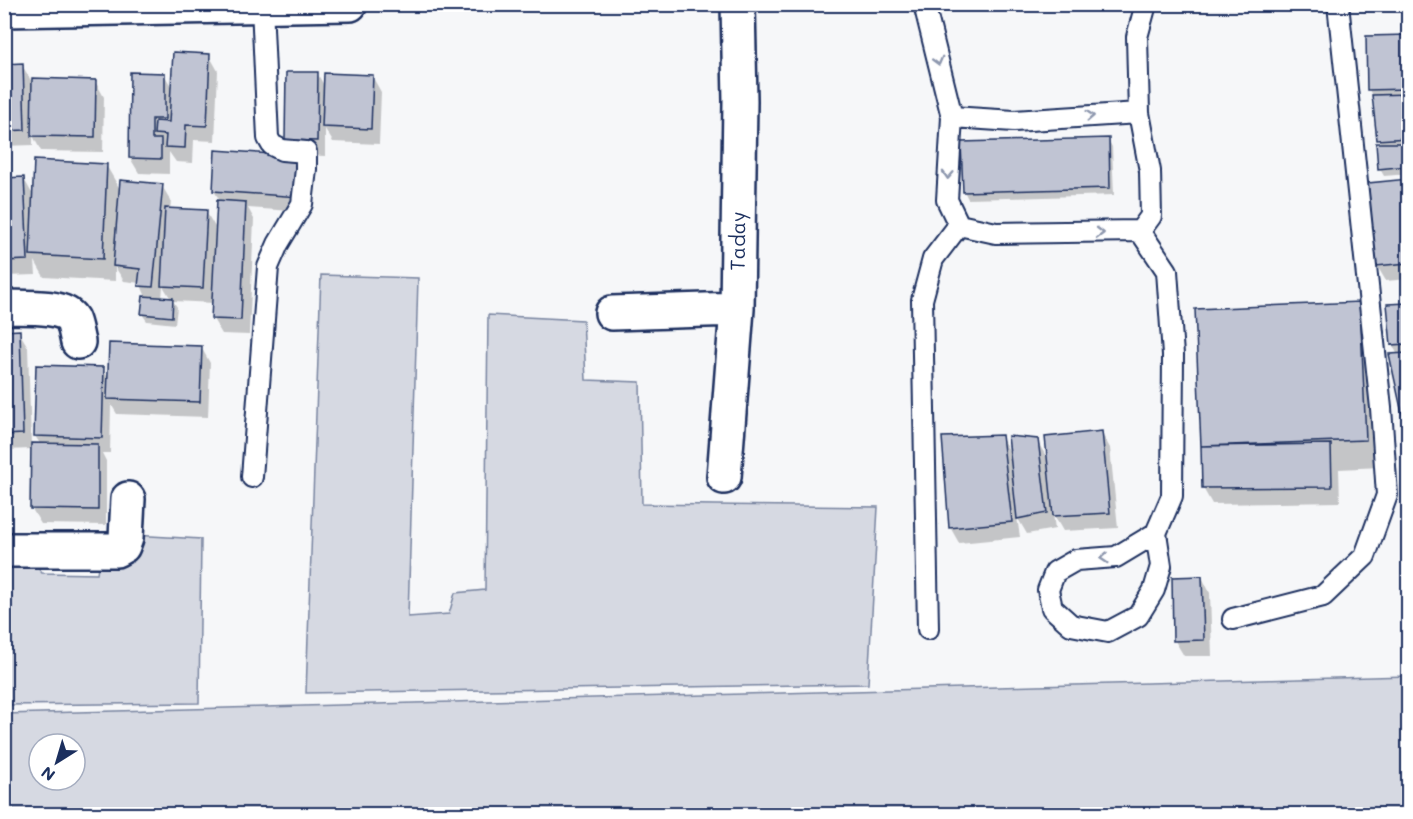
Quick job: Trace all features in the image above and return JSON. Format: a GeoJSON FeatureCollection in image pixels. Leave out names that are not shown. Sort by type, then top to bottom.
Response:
{"type":"FeatureCollection","features":[{"type":"Feature","properties":{"kind":"street"},"geometry":{"type":"LineString","coordinates":[[4,10],[350,4]]}},
{"type":"Feature","properties":{"kind":"street","name":"Taday"},"geometry":{"type":"LineString","coordinates":[[724,477],[736,309],[740,101],[738,4]]}},
{"type":"Feature","properties":{"kind":"street"},"geometry":{"type":"LineString","coordinates":[[4,307],[54,309],[64,312],[72,318],[78,342]]}},
{"type":"Feature","properties":{"kind":"street"},"geometry":{"type":"LineString","coordinates":[[612,313],[736,309]]}},
{"type":"Feature","properties":{"kind":"street"},"geometry":{"type":"LineString","coordinates":[[4,550],[116,550],[123,546],[126,538],[128,500]]}},
{"type":"Feature","properties":{"kind":"lane"},"geometry":{"type":"LineString","coordinates":[[924,4],[952,117],[947,200],[959,225]]}},
{"type":"Feature","properties":{"kind":"lane"},"geometry":{"type":"LineString","coordinates":[[1140,231],[1151,216],[1150,171],[1139,113],[1137,37],[1146,4]]}},
{"type":"Feature","properties":{"kind":"lane"},"geometry":{"type":"LineString","coordinates":[[1233,619],[1323,596],[1365,556],[1387,495],[1381,408],[1338,4]]}},
{"type":"Feature","properties":{"kind":"lane"},"geometry":{"type":"LineString","coordinates":[[252,477],[268,267],[278,244],[302,204],[306,169],[306,152],[282,150],[272,145],[268,138],[262,6]]}},
{"type":"Feature","properties":{"kind":"lane"},"geometry":{"type":"LineString","coordinates":[[952,117],[1014,121],[1139,113]]}},
{"type":"Feature","properties":{"kind":"lane"},"geometry":{"type":"LineString","coordinates":[[959,225],[996,233],[1140,231]]}},
{"type":"Feature","properties":{"kind":"lane"},"geometry":{"type":"LineString","coordinates":[[928,629],[922,300],[933,259],[959,225]]}},
{"type":"Feature","properties":{"kind":"lane"},"geometry":{"type":"LineString","coordinates":[[1140,231],[1167,271],[1173,355],[1172,496],[1156,533],[1161,566],[1155,590],[1138,616],[1108,632],[1071,625],[1052,608],[1048,590],[1055,572],[1076,560],[1116,557],[1156,533]]}},
{"type":"Feature","properties":{"kind":"shaded area"},"geometry":{"type":"Polygon","coordinates":[[[321,275],[418,278],[408,617],[449,614],[455,593],[485,590],[488,315],[583,320],[586,380],[640,382],[642,504],[878,507],[868,684],[306,693],[321,275]]]}},
{"type":"Feature","properties":{"kind":"shaded area"},"geometry":{"type":"Polygon","coordinates":[[[133,535],[201,539],[199,703],[5,705],[4,557],[28,557],[42,573],[97,574],[99,558],[133,535]]]}},
{"type":"Feature","properties":{"kind":"shaded area"},"geometry":{"type":"Polygon","coordinates":[[[1408,676],[1408,814],[5,814],[5,714],[1408,676]]]}},
{"type":"Feature","properties":{"kind":"building"},"geometry":{"type":"Polygon","coordinates":[[[1408,35],[1408,89],[1367,90],[1366,36],[1408,35]]]}},
{"type":"Feature","properties":{"kind":"building"},"geometry":{"type":"Polygon","coordinates":[[[173,52],[210,54],[207,126],[186,125],[185,148],[165,147],[166,135],[154,134],[155,121],[169,122],[173,52]]]}},
{"type":"Feature","properties":{"kind":"building"},"geometry":{"type":"Polygon","coordinates":[[[23,63],[25,130],[4,131],[4,64],[23,63]]]}},
{"type":"Feature","properties":{"kind":"building"},"geometry":{"type":"Polygon","coordinates":[[[130,72],[165,73],[165,119],[152,119],[152,139],[161,139],[161,159],[129,158],[130,72]]]}},
{"type":"Feature","properties":{"kind":"building"},"geometry":{"type":"Polygon","coordinates":[[[286,72],[318,72],[317,141],[285,140],[286,72]]]}},
{"type":"Feature","properties":{"kind":"building"},"geometry":{"type":"Polygon","coordinates":[[[324,73],[373,75],[371,129],[322,127],[324,73]]]}},
{"type":"Feature","properties":{"kind":"building"},"geometry":{"type":"Polygon","coordinates":[[[32,78],[96,80],[95,137],[31,136],[32,78]]]}},
{"type":"Feature","properties":{"kind":"building"},"geometry":{"type":"Polygon","coordinates":[[[1408,94],[1408,138],[1377,140],[1372,95],[1408,94]]]}},
{"type":"Feature","properties":{"kind":"building"},"geometry":{"type":"Polygon","coordinates":[[[1109,138],[1110,188],[963,192],[961,142],[1109,138]]]}},
{"type":"Feature","properties":{"kind":"building"},"geometry":{"type":"Polygon","coordinates":[[[1376,143],[1408,143],[1408,166],[1378,169],[1376,143]]]}},
{"type":"Feature","properties":{"kind":"building"},"geometry":{"type":"Polygon","coordinates":[[[215,150],[301,156],[299,197],[213,191],[215,150]]]}},
{"type":"Feature","properties":{"kind":"building"},"geometry":{"type":"Polygon","coordinates":[[[34,160],[107,164],[103,259],[30,255],[34,160]]]}},
{"type":"Feature","properties":{"kind":"building"},"geometry":{"type":"Polygon","coordinates":[[[24,177],[28,260],[4,261],[4,178],[24,177]]]}},
{"type":"Feature","properties":{"kind":"building"},"geometry":{"type":"Polygon","coordinates":[[[1408,179],[1408,263],[1376,266],[1368,183],[1408,179]]]}},
{"type":"Feature","properties":{"kind":"building"},"geometry":{"type":"Polygon","coordinates":[[[120,180],[163,184],[153,287],[138,286],[140,269],[113,266],[120,180]]]}},
{"type":"Feature","properties":{"kind":"building"},"geometry":{"type":"Polygon","coordinates":[[[217,200],[246,202],[241,320],[211,319],[217,200]]]}},
{"type":"Feature","properties":{"kind":"building"},"geometry":{"type":"Polygon","coordinates":[[[165,208],[207,210],[203,288],[161,286],[165,208]]]}},
{"type":"Feature","properties":{"kind":"building"},"geometry":{"type":"Polygon","coordinates":[[[143,296],[173,298],[172,317],[141,314],[143,296]]]}},
{"type":"Feature","properties":{"kind":"building"},"geometry":{"type":"Polygon","coordinates":[[[1360,302],[1366,440],[1201,446],[1195,309],[1360,302]]]}},
{"type":"Feature","properties":{"kind":"building"},"geometry":{"type":"Polygon","coordinates":[[[1408,303],[1408,344],[1391,345],[1387,304],[1408,303]]]}},
{"type":"Feature","properties":{"kind":"building"},"geometry":{"type":"Polygon","coordinates":[[[20,330],[23,434],[4,435],[4,331],[20,330]]]}},
{"type":"Feature","properties":{"kind":"building"},"geometry":{"type":"Polygon","coordinates":[[[109,343],[202,346],[200,402],[107,399],[109,343]]]}},
{"type":"Feature","properties":{"kind":"building"},"geometry":{"type":"Polygon","coordinates":[[[1408,353],[1408,418],[1403,418],[1389,354],[1408,353]]]}},
{"type":"Feature","properties":{"kind":"building"},"geometry":{"type":"Polygon","coordinates":[[[36,365],[104,367],[102,438],[34,436],[36,365]]]}},
{"type":"Feature","properties":{"kind":"building"},"geometry":{"type":"Polygon","coordinates":[[[1102,431],[1110,513],[1053,516],[1045,437],[1102,431]]]}},
{"type":"Feature","properties":{"kind":"building"},"geometry":{"type":"Polygon","coordinates":[[[1002,435],[1012,522],[949,528],[942,437],[1002,435]]]}},
{"type":"Feature","properties":{"kind":"building"},"geometry":{"type":"Polygon","coordinates":[[[1008,436],[1038,439],[1047,513],[1017,519],[1008,436]]]}},
{"type":"Feature","properties":{"kind":"building"},"geometry":{"type":"Polygon","coordinates":[[[31,443],[98,444],[98,510],[30,509],[31,443]]]}},
{"type":"Feature","properties":{"kind":"building"},"geometry":{"type":"Polygon","coordinates":[[[1331,444],[1332,487],[1202,488],[1201,446],[1331,444]]]}},
{"type":"Feature","properties":{"kind":"building"},"geometry":{"type":"Polygon","coordinates":[[[1202,576],[1204,640],[1173,641],[1172,577],[1202,576]]]}}]}
